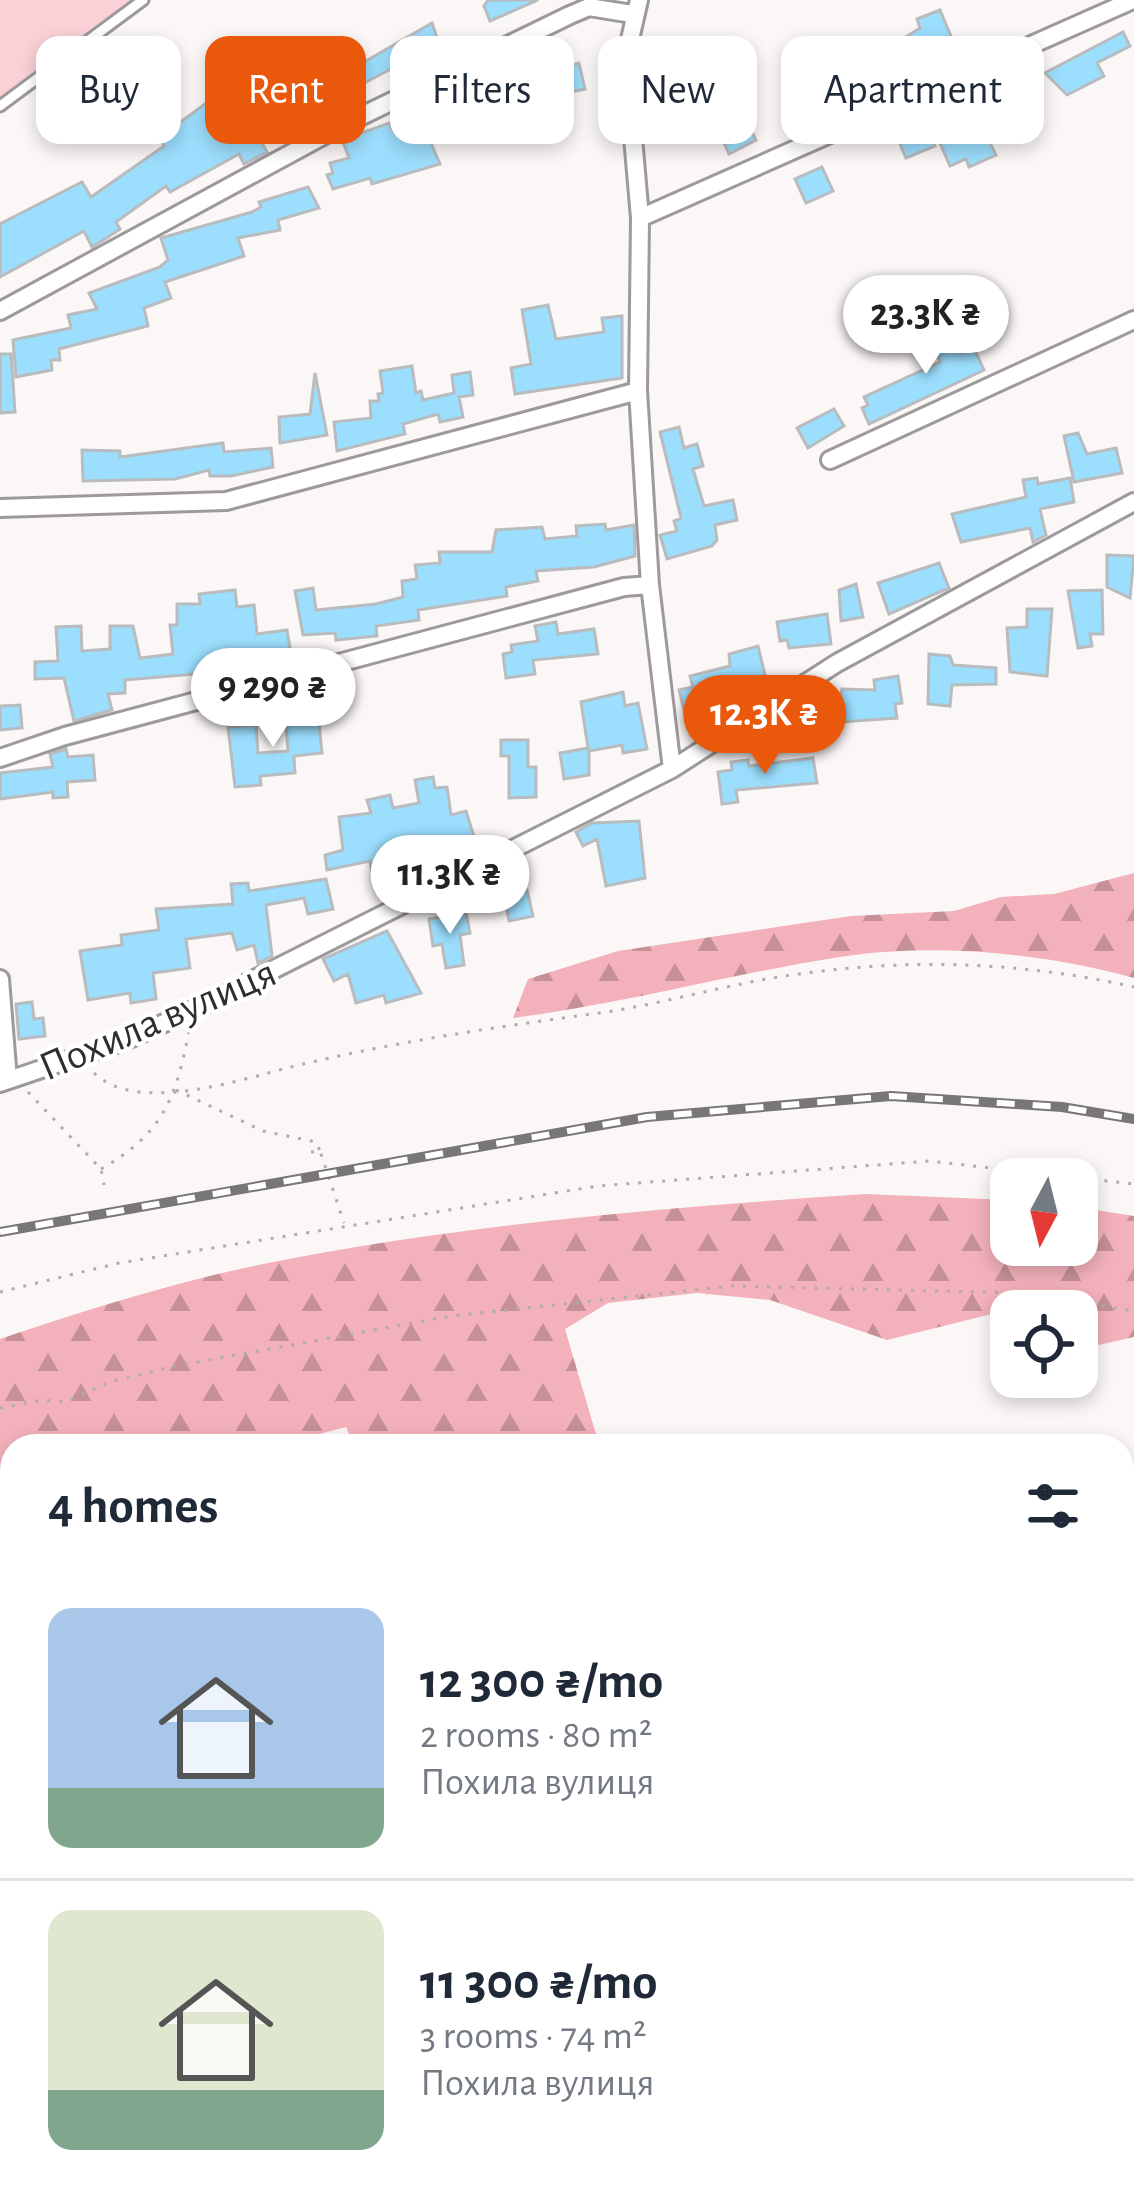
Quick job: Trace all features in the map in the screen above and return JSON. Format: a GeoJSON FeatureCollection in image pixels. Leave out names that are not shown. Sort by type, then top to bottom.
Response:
{"type":"FeatureCollection","features":[{"type":"Feature","properties":{"kind":"street"},"geometry":{"type":"LineString","coordinates":[[640,218],[1133,0]]}},
{"type":"Feature","properties":{"kind":"street"},"geometry":{"type":"LineString","coordinates":[[0,311],[345,124],[570,15],[589,7],[636,7],[626,57],[640,218],[638,391],[650,585],[672,769]]}},
{"type":"Feature","properties":{"kind":"street"},"geometry":{"type":"LineString","coordinates":[[830,460],[1134,320]]}},
{"type":"Feature","properties":{"kind":"street"},"geometry":{"type":"LineString","coordinates":[[0,508],[226,501],[638,391]]}},
{"type":"Feature","properties":{"kind":"street","name":"Похила вулиця"},"geometry":{"type":"LineString","coordinates":[[4,1082],[81,1057],[197,1008],[672,769],[837,664],[1134,502]]}},
{"type":"Feature","properties":{"kind":"street"},"geometry":{"type":"LineString","coordinates":[[0,758],[624,587],[650,585]]}},
{"type":"Feature","properties":{"kind":"street"},"geometry":{"type":"LineString","coordinates":[[0,979],[4,1082]]}},
{"type":"Feature","properties":{"kind":"lane"},"geometry":{"type":"LineString","coordinates":[[0,106],[143,0]]}},
{"type":"Feature","properties":{"kind":"path"},"geometry":{"type":"LineString","coordinates":[[81,1057],[110,1084],[199,1091],[392,1044],[496,1024],[595,1014],[799,974],[986,964],[1134,987]]}},
{"type":"Feature","properties":{"kind":"path"},"geometry":{"type":"LineString","coordinates":[[101,1168],[147,1139],[175,1090],[197,1008]]}},
{"type":"Feature","properties":{"kind":"path"},"geometry":{"type":"LineString","coordinates":[[4,1082],[40,1098],[101,1168],[104,1185]]}},
{"type":"Feature","properties":{"kind":"path"},"geometry":{"type":"LineString","coordinates":[[175,1090],[263,1131],[316,1142],[344,1225]]}},
{"type":"Feature","properties":{"kind":"path"},"geometry":{"type":"LineString","coordinates":[[311,1152],[320,1151]]}},
{"type":"Feature","properties":{"kind":"path"},"geometry":{"type":"LineString","coordinates":[[0,1292],[118,1263],[598,1186],[929,1162],[1134,1184]]}},
{"type":"Feature","properties":{"kind":"path"},"geometry":{"type":"LineString","coordinates":[[0,1408],[42,1400],[64,1402],[110,1382],[170,1367],[451,1316],[732,1286],[1023,1293],[1134,1311]]}},
{"type":"Feature","properties":{"kind":"shaded area"},"geometry":{"type":"Polygon","coordinates":[[[0,0],[135,0],[87,36],[36,36],[36,74],[0,101],[0,0]]]}},
{"type":"Feature","properties":{"kind":"green space"},"geometry":{"type":"Polygon","coordinates":[[[1134,873],[1134,978],[988,952],[913,950],[799,964],[513,1018],[528,979],[618,951],[851,916],[954,911],[1001,897],[1054,894],[1134,873]]]}},
{"type":"Feature","properties":{"kind":"green space"},"geometry":{"type":"Polygon","coordinates":[[[865,1194],[990,1199],[990,1266],[1098,1266],[1098,1210],[1134,1216],[1134,1337],[1098,1345],[1098,1290],[990,1290],[990,1314],[887,1340],[770,1300],[697,1293],[608,1303],[565,1329],[596,1434],[349,1434],[346,1427],[319,1434],[0,1434],[0,1339],[239,1269],[419,1237],[568,1219],[865,1194]]]}},
{"type":"Feature","properties":{"kind":"building"},"geometry":{"type":"Polygon","coordinates":[[[488,0],[538,0],[490,21],[484,6],[488,0]]]}},
{"type":"Feature","properties":{"kind":"building"},"geometry":{"type":"Polygon","coordinates":[[[940,10],[951,36],[907,36],[920,28],[917,19],[940,10]]]}},
{"type":"Feature","properties":{"kind":"building"},"geometry":{"type":"Polygon","coordinates":[[[432,23],[436,36],[409,36],[432,23]]]}},
{"type":"Feature","properties":{"kind":"building"},"geometry":{"type":"Polygon","coordinates":[[[1123,32],[1130,46],[1097,63],[1104,76],[1067,95],[1045,73],[1123,32]]]}},
{"type":"Feature","properties":{"kind":"building"},"geometry":{"type":"Polygon","coordinates":[[[390,47],[390,69],[366,82],[366,61],[390,47]]]}},
{"type":"Feature","properties":{"kind":"building"},"geometry":{"type":"Polygon","coordinates":[[[579,63],[585,89],[574,91],[574,64],[579,63]]]}},
{"type":"Feature","properties":{"kind":"building"},"geometry":{"type":"Polygon","coordinates":[[[205,104],[205,144],[262,144],[267,152],[244,164],[239,154],[170,192],[166,186],[116,222],[120,229],[92,247],[84,231],[0,277],[0,224],[82,182],[91,197],[163,144],[181,144],[181,122],[205,104]]]}},
{"type":"Feature","properties":{"kind":"building"},"geometry":{"type":"Polygon","coordinates":[[[389,123],[390,144],[431,144],[440,164],[372,184],[370,178],[333,189],[327,175],[333,173],[330,163],[349,158],[344,144],[366,144],[366,131],[389,123]]]}},
{"type":"Feature","properties":{"kind":"building"},"geometry":{"type":"Polygon","coordinates":[[[724,144],[748,144],[729,154],[724,144]]]}},
{"type":"Feature","properties":{"kind":"building"},"geometry":{"type":"Polygon","coordinates":[[[900,144],[935,146],[906,158],[900,144]]]}},
{"type":"Feature","properties":{"kind":"building"},"geometry":{"type":"Polygon","coordinates":[[[940,144],[990,144],[996,155],[969,167],[966,159],[950,166],[940,144]]]}},
{"type":"Feature","properties":{"kind":"building"},"geometry":{"type":"Polygon","coordinates":[[[822,167],[833,191],[806,203],[795,179],[822,167]]]}},
{"type":"Feature","properties":{"kind":"building"},"geometry":{"type":"Polygon","coordinates":[[[308,187],[319,208],[278,220],[280,230],[238,238],[244,256],[165,282],[171,298],[144,308],[148,326],[59,349],[60,360],[51,360],[52,370],[16,377],[13,340],[71,328],[68,315],[97,309],[89,293],[160,267],[168,260],[161,238],[252,212],[261,207],[259,202],[308,187]]]}},
{"type":"Feature","properties":{"kind":"building"},"geometry":{"type":"Polygon","coordinates":[[[548,305],[556,339],[604,332],[602,318],[622,316],[622,378],[515,394],[511,368],[531,364],[522,310],[548,305]]]}},
{"type":"Feature","properties":{"kind":"building"},"geometry":{"type":"Polygon","coordinates":[[[949,324],[960,353],[973,346],[984,370],[869,424],[862,408],[868,405],[864,397],[940,362],[928,331],[949,324]]]}},
{"type":"Feature","properties":{"kind":"building"},"geometry":{"type":"Polygon","coordinates":[[[0,354],[11,354],[15,412],[0,413],[0,354]]]}},
{"type":"Feature","properties":{"kind":"building"},"geometry":{"type":"Polygon","coordinates":[[[412,366],[416,393],[421,391],[423,400],[454,393],[452,375],[470,372],[473,395],[459,397],[463,417],[440,422],[438,414],[403,424],[405,434],[337,451],[334,422],[371,418],[370,401],[379,401],[378,394],[383,393],[380,371],[412,366]]]}},
{"type":"Feature","properties":{"kind":"building"},"geometry":{"type":"Polygon","coordinates":[[[315,373],[327,435],[280,443],[279,417],[310,414],[315,373]]]}},
{"type":"Feature","properties":{"kind":"building"},"geometry":{"type":"Polygon","coordinates":[[[834,409],[844,426],[808,448],[797,428],[834,409]]]}},
{"type":"Feature","properties":{"kind":"building"},"geometry":{"type":"Polygon","coordinates":[[[679,427],[684,448],[697,444],[703,466],[693,469],[704,506],[733,500],[737,520],[715,525],[717,540],[712,546],[667,559],[660,535],[677,531],[674,521],[681,518],[660,432],[679,427]]]}},
{"type":"Feature","properties":{"kind":"building"},"geometry":{"type":"Polygon","coordinates":[[[1078,433],[1087,454],[1116,448],[1122,473],[1074,482],[1064,436],[1078,433]]]}},
{"type":"Feature","properties":{"kind":"building"},"geometry":{"type":"Polygon","coordinates":[[[223,443],[224,452],[271,448],[273,467],[231,476],[210,476],[209,470],[175,479],[83,481],[82,450],[120,451],[120,457],[223,443]]]}},
{"type":"Feature","properties":{"kind":"building"},"geometry":{"type":"Polygon","coordinates":[[[1037,478],[1038,484],[1070,478],[1074,502],[1040,509],[1046,535],[1033,542],[1030,528],[961,542],[952,514],[1026,497],[1023,480],[1037,478]]]}},
{"type":"Feature","properties":{"kind":"building"},"geometry":{"type":"Polygon","coordinates":[[[605,524],[606,530],[634,525],[635,556],[594,567],[536,571],[538,581],[506,587],[507,596],[418,610],[419,620],[376,626],[377,636],[336,640],[335,633],[303,635],[295,591],[313,588],[316,610],[376,604],[403,597],[402,581],[417,579],[415,565],[440,563],[439,552],[492,552],[496,530],[542,527],[545,539],[577,536],[576,526],[605,524]]]}},
{"type":"Feature","properties":{"kind":"building"},"geometry":{"type":"Polygon","coordinates":[[[1107,555],[1134,556],[1130,598],[1107,587],[1107,555]]]}},
{"type":"Feature","properties":{"kind":"building"},"geometry":{"type":"Polygon","coordinates":[[[939,563],[949,588],[889,614],[878,583],[939,563]]]}},
{"type":"Feature","properties":{"kind":"building"},"geometry":{"type":"Polygon","coordinates":[[[856,584],[863,617],[841,621],[839,590],[856,584]]]}},
{"type":"Feature","properties":{"kind":"building"},"geometry":{"type":"Polygon","coordinates":[[[235,590],[237,607],[254,605],[257,634],[287,630],[291,654],[238,663],[240,676],[220,681],[218,672],[125,680],[125,693],[108,694],[112,710],[74,721],[64,678],[35,679],[35,662],[58,661],[56,627],[81,626],[82,651],[110,649],[110,626],[133,626],[140,658],[173,654],[170,625],[177,625],[177,604],[200,604],[199,594],[235,590]]]}},
{"type":"Feature","properties":{"kind":"building"},"geometry":{"type":"Polygon","coordinates":[[[1102,590],[1103,634],[1090,634],[1092,646],[1078,648],[1068,591],[1102,590]]]}},
{"type":"Feature","properties":{"kind":"building"},"geometry":{"type":"Polygon","coordinates":[[[1027,609],[1052,609],[1047,676],[1010,672],[1007,628],[1027,627],[1027,609]]]}},
{"type":"Feature","properties":{"kind":"building"},"geometry":{"type":"Polygon","coordinates":[[[827,614],[831,644],[789,648],[787,640],[780,641],[777,622],[827,614]]]}},
{"type":"Feature","properties":{"kind":"building"},"geometry":{"type":"Polygon","coordinates":[[[556,622],[558,634],[594,629],[598,654],[533,660],[535,674],[506,678],[503,654],[512,652],[511,645],[538,641],[535,626],[556,622]]]}},
{"type":"Feature","properties":{"kind":"building"},"geometry":{"type":"Polygon","coordinates":[[[758,646],[765,675],[729,685],[734,706],[686,718],[679,690],[693,687],[690,676],[730,666],[729,654],[758,646]]]}},
{"type":"Feature","properties":{"kind":"building"},"geometry":{"type":"Polygon","coordinates":[[[929,654],[950,656],[953,665],[996,668],[996,684],[952,685],[950,706],[928,704],[929,654]]]}},
{"type":"Feature","properties":{"kind":"building"},"geometry":{"type":"Polygon","coordinates":[[[898,676],[902,703],[895,704],[897,718],[842,722],[842,715],[837,716],[842,689],[875,690],[874,680],[898,676]]]}},
{"type":"Feature","properties":{"kind":"building"},"geometry":{"type":"Polygon","coordinates":[[[623,692],[625,706],[638,703],[647,749],[623,753],[622,745],[589,751],[589,775],[564,779],[560,753],[588,748],[581,702],[623,692]]]}},
{"type":"Feature","properties":{"kind":"building"},"geometry":{"type":"Polygon","coordinates":[[[20,705],[22,728],[0,730],[0,706],[20,705]]]}},
{"type":"Feature","properties":{"kind":"building"},"geometry":{"type":"Polygon","coordinates":[[[318,713],[322,753],[294,756],[295,773],[260,776],[261,785],[235,787],[228,727],[256,725],[258,753],[288,751],[285,715],[318,713]]]}},
{"type":"Feature","properties":{"kind":"building"},"geometry":{"type":"Polygon","coordinates":[[[501,740],[528,740],[528,767],[536,767],[536,797],[509,798],[509,756],[501,756],[501,740]]]}},
{"type":"Feature","properties":{"kind":"building"},"geometry":{"type":"Polygon","coordinates":[[[66,749],[68,757],[93,755],[95,780],[67,782],[68,797],[53,798],[53,792],[0,799],[0,773],[53,767],[50,754],[66,749]]]}},
{"type":"Feature","properties":{"kind":"building"},"geometry":{"type":"Polygon","coordinates":[[[813,758],[817,783],[736,790],[738,802],[722,804],[718,772],[732,770],[731,762],[748,760],[749,766],[813,758]]]}},
{"type":"Feature","properties":{"kind":"building"},"geometry":{"type":"Polygon","coordinates":[[[433,777],[435,788],[447,787],[451,815],[466,811],[477,846],[393,875],[373,878],[370,861],[327,870],[325,855],[343,850],[339,817],[371,813],[367,800],[390,795],[393,808],[419,803],[415,780],[433,777]]]}},
{"type":"Feature","properties":{"kind":"building"},"geometry":{"type":"Polygon","coordinates":[[[639,821],[645,878],[606,886],[597,839],[583,846],[576,832],[592,823],[639,821]]]}},
{"type":"Feature","properties":{"kind":"building"},"geometry":{"type":"Polygon","coordinates":[[[326,879],[333,909],[308,914],[304,898],[266,905],[272,956],[258,963],[254,945],[237,950],[232,933],[186,939],[190,968],[153,973],[156,999],[131,1003],[130,993],[88,1000],[80,951],[122,945],[121,935],[159,930],[156,909],[233,904],[231,884],[248,883],[249,891],[326,879]]]}},
{"type":"Feature","properties":{"kind":"building"},"geometry":{"type":"Polygon","coordinates":[[[520,885],[521,891],[527,890],[533,916],[509,921],[506,905],[486,910],[482,893],[520,885]]]}},
{"type":"Feature","properties":{"kind":"building"},"geometry":{"type":"Polygon","coordinates":[[[466,913],[470,933],[460,935],[464,965],[446,968],[442,944],[433,946],[429,919],[466,913]]]}},
{"type":"Feature","properties":{"kind":"building"},"geometry":{"type":"Polygon","coordinates":[[[387,931],[421,993],[386,1003],[384,995],[356,1003],[348,974],[334,981],[323,959],[387,931]]]}},
{"type":"Feature","properties":{"kind":"building"},"geometry":{"type":"Polygon","coordinates":[[[32,1002],[34,1019],[43,1018],[45,1036],[19,1039],[16,1004],[32,1002]]]}},
{"type":"Feature","properties":{"kind":"railway"},"geometry":{"type":"LineString","coordinates":[[0,1232],[647,1117],[891,1096],[1062,1107],[1134,1119]]}}]}
